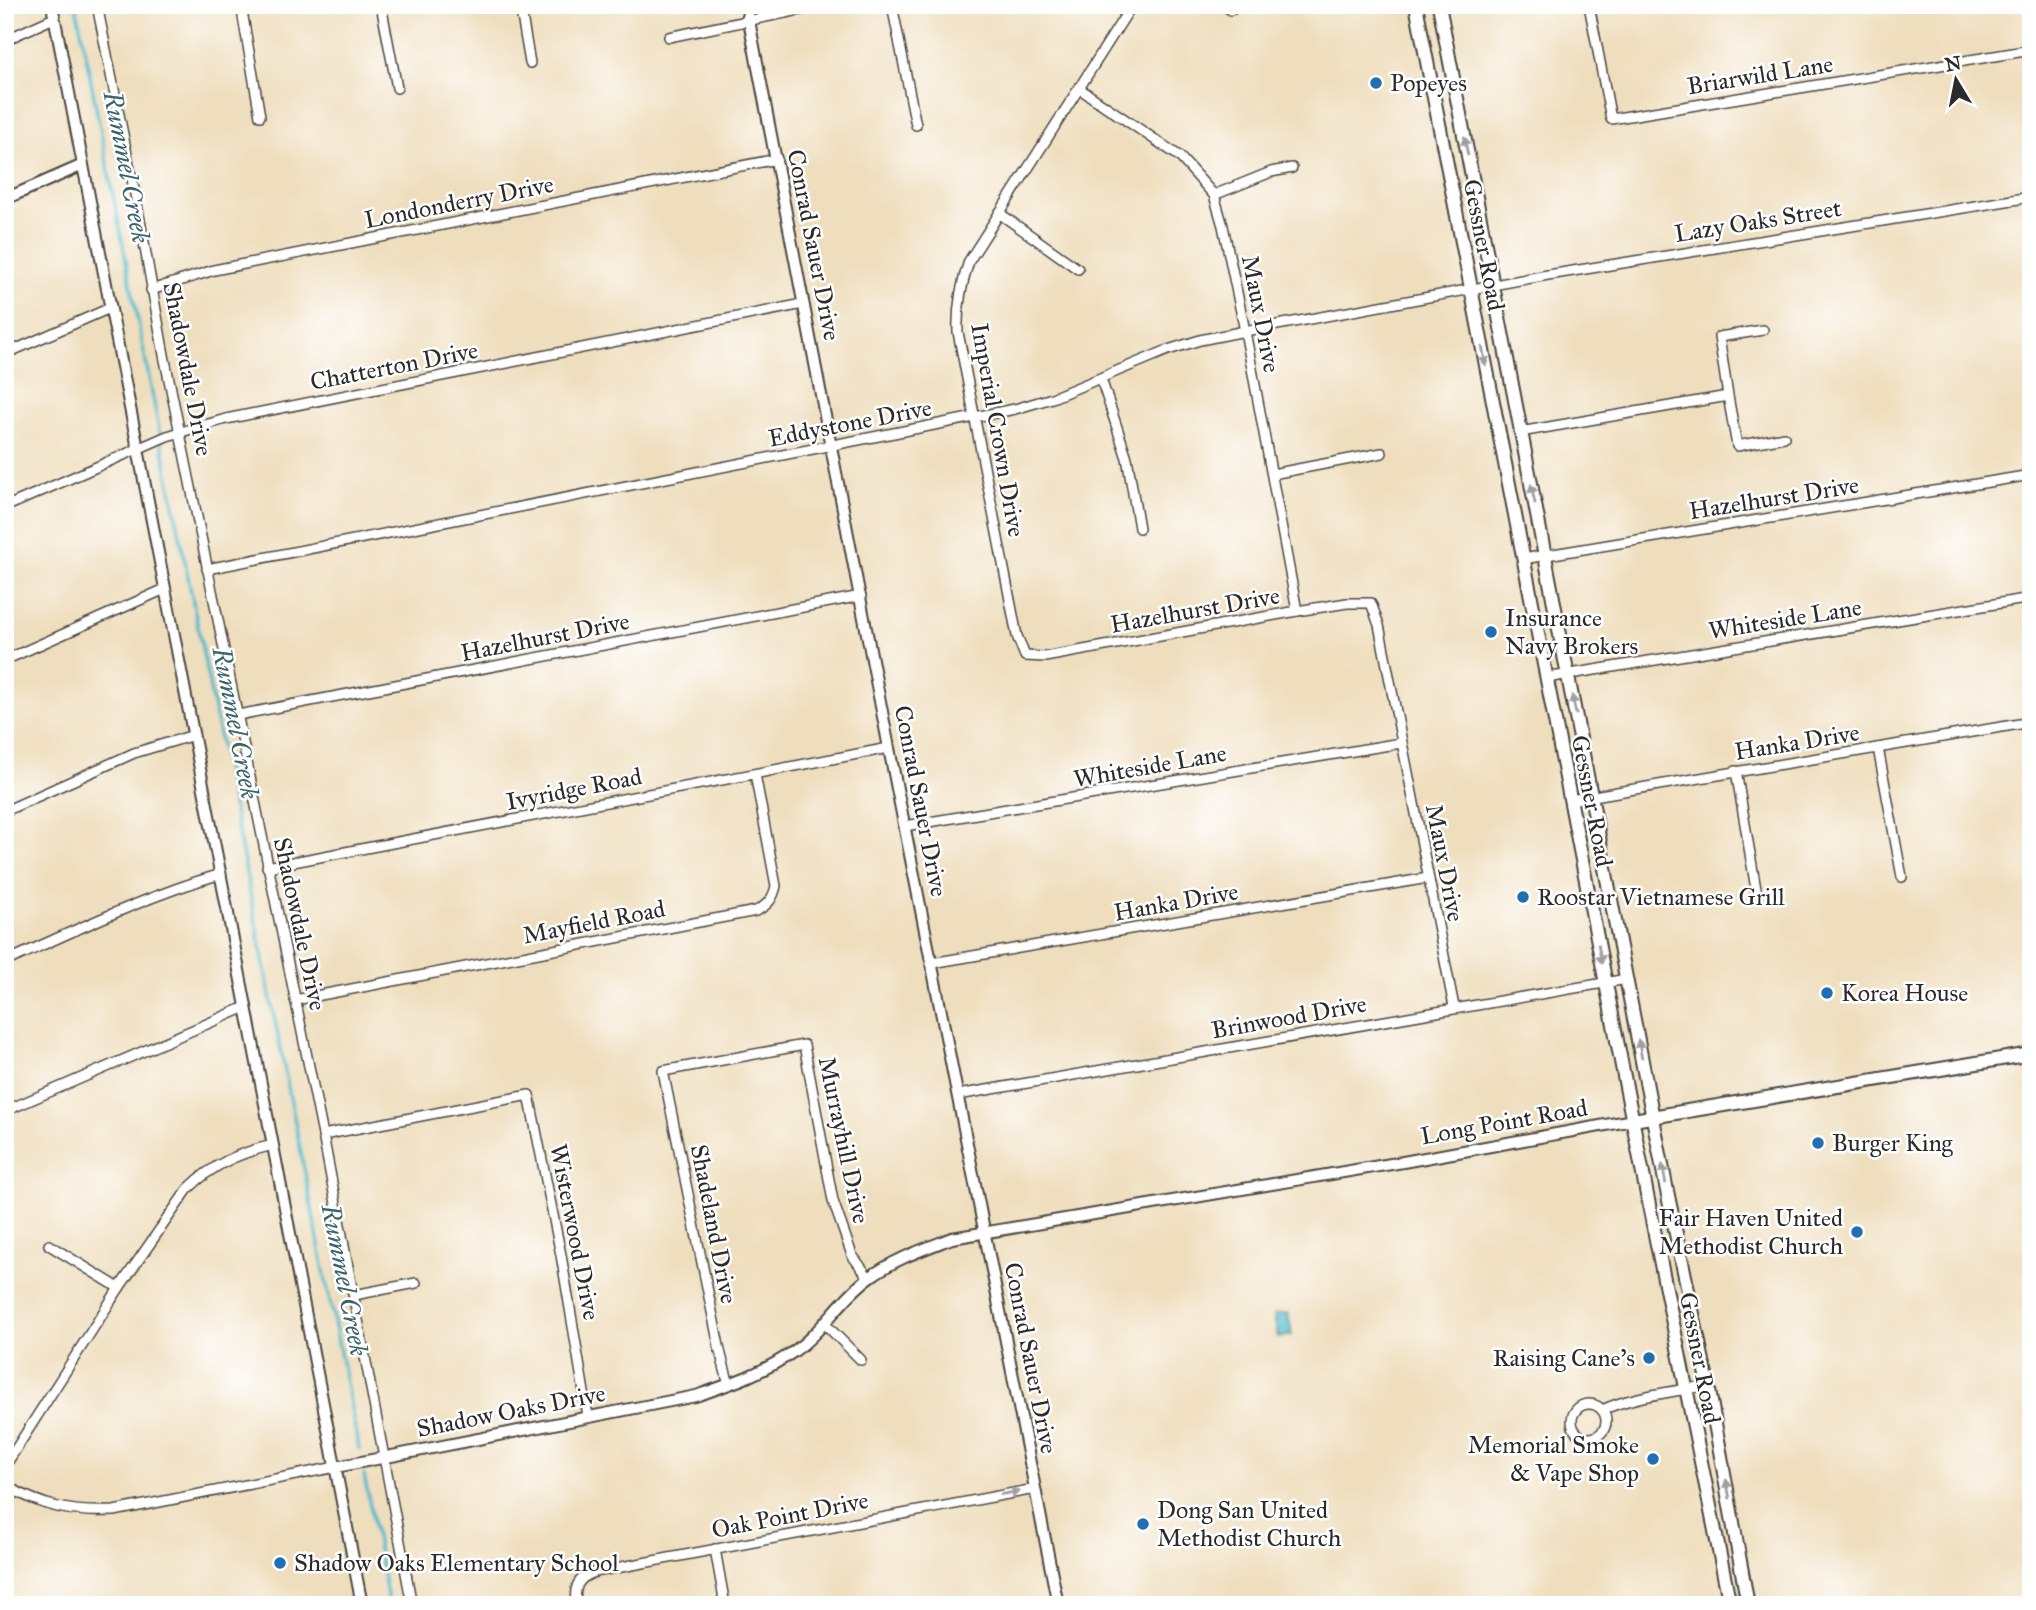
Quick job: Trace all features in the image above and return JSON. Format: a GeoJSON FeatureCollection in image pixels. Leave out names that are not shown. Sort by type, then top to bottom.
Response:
{"type":"FeatureCollection","features":[{"type":"Feature","properties":{"kind":"main road","name":"Gessner Road"},"geometry":{"type":"LineString","coordinates":[[1416,5],[1685,1390],[1730,1605]]}},
{"type":"Feature","properties":{"kind":"main road","name":"Gessner Road"},"geometry":{"type":"LineString","coordinates":[[1438,5],[1708,1385],[1748,1605]]}},
{"type":"Feature","properties":{"kind":"main road","name":"Long Point Road"},"geometry":{"type":"LineString","coordinates":[[1633,1120],[2031,1054]]}},
{"type":"Feature","properties":{"kind":"main road"},"geometry":{"type":"LineString","coordinates":[[1711,1520],[1732,1516]]}},
{"type":"Feature","properties":{"kind":"street"},"geometry":{"type":"LineString","coordinates":[[52,5],[362,1605]]}},
{"type":"Feature","properties":{"kind":"street","name":"Shadowdale Drive"},"geometry":{"type":"LineString","coordinates":[[97,5],[179,431],[355,1295],[382,1458],[412,1605]]}},
{"type":"Feature","properties":{"kind":"street"},"geometry":{"type":"LineString","coordinates":[[241,5],[260,116]]}},
{"type":"Feature","properties":{"kind":"street"},"geometry":{"type":"LineString","coordinates":[[382,5],[397,88]]}},
{"type":"Feature","properties":{"kind":"street"},"geometry":{"type":"LineString","coordinates":[[520,5],[530,63]]}},
{"type":"Feature","properties":{"kind":"street","name":"Conrad Sauer Drive"},"geometry":{"type":"LineString","coordinates":[[746,5],[1058,1605]]}},
{"type":"Feature","properties":{"kind":"street"},"geometry":{"type":"LineString","coordinates":[[669,37],[824,5]]}},
{"type":"Feature","properties":{"kind":"street"},"geometry":{"type":"LineString","coordinates":[[892,5],[916,125]]}},
{"type":"Feature","properties":{"kind":"street","name":"Imperial Crown Drive"},"geometry":{"type":"LineString","coordinates":[[1025,656],[1017,636],[958,332],[957,307],[969,261],[1132,5]]}},
{"type":"Feature","properties":{"kind":"street","name":"Briarwild Lane"},"geometry":{"type":"LineString","coordinates":[[1589,5],[1611,119],[2031,50]]}},
{"type":"Feature","properties":{"kind":"street"},"geometry":{"type":"LineString","coordinates":[[5,40],[54,18]]}},
{"type":"Feature","properties":{"kind":"street","name":"Maux Drive"},"geometry":{"type":"LineString","coordinates":[[1080,89],[1179,156],[1214,195],[1245,331],[1297,611]]}},
{"type":"Feature","properties":{"kind":"street","name":"Londonderry Drive"},"geometry":{"type":"LineString","coordinates":[[151,290],[214,270],[777,159]]}},
{"type":"Feature","properties":{"kind":"street"},"geometry":{"type":"LineString","coordinates":[[5,199],[83,165]]}},
{"type":"Feature","properties":{"kind":"street"},"geometry":{"type":"LineString","coordinates":[[1214,195],[1271,172],[1292,168]]}},
{"type":"Feature","properties":{"kind":"street","name":"Lazy Oaks Street"},"geometry":{"type":"LineString","coordinates":[[1492,285],[2031,197]]}},
{"type":"Feature","properties":{"kind":"street"},"geometry":{"type":"LineString","coordinates":[[999,213],[1078,269]]}},
{"type":"Feature","properties":{"kind":"street","name":"Eddystone Drive"},"geometry":{"type":"LineString","coordinates":[[207,569],[975,418],[1052,398],[1168,350],[1200,340],[1492,285]]}},
{"type":"Feature","properties":{"kind":"street","name":"Chatterton Drive"},"geometry":{"type":"LineString","coordinates":[[5,507],[179,431],[226,419],[803,304]]}},
{"type":"Feature","properties":{"kind":"street"},"geometry":{"type":"LineString","coordinates":[[5,354],[110,307]]}},
{"type":"Feature","properties":{"kind":"street"},"geometry":{"type":"LineString","coordinates":[[1763,330],[1719,337],[1737,446],[1784,437]]}},
{"type":"Feature","properties":{"kind":"street"},"geometry":{"type":"LineString","coordinates":[[1101,379],[1127,458],[1139,528]]}},
{"type":"Feature","properties":{"kind":"street"},"geometry":{"type":"LineString","coordinates":[[1520,432],[1728,396]]}},
{"type":"Feature","properties":{"kind":"street"},"geometry":{"type":"LineString","coordinates":[[1272,474],[1381,453]]}},
{"type":"Feature","properties":{"kind":"street","name":"Hazelhurst Drive"},"geometry":{"type":"LineString","coordinates":[[1523,559],[2031,475]]}},
{"type":"Feature","properties":{"kind":"street"},"geometry":{"type":"LineString","coordinates":[[5,660],[165,589]]}},
{"type":"Feature","properties":{"kind":"street","name":"Hazelhurst Drive"},"geometry":{"type":"LineString","coordinates":[[237,715],[860,596]]}},
{"type":"Feature","properties":{"kind":"street","name":"Whiteside Lane"},"geometry":{"type":"LineString","coordinates":[[1546,678],[2031,598]]}},
{"type":"Feature","properties":{"kind":"street","name":"Hazelhurst Drive"},"geometry":{"type":"LineString","coordinates":[[1025,656],[1045,657],[1297,611],[1347,603],[1371,603]]}},
{"type":"Feature","properties":{"kind":"street","name":"Maux Drive"},"geometry":{"type":"LineString","coordinates":[[1371,603],[1380,625],[1454,1007]]}},
{"type":"Feature","properties":{"kind":"street","name":"Hanka Drive"},"geometry":{"type":"LineString","coordinates":[[1570,800],[2031,722]]}},
{"type":"Feature","properties":{"kind":"street"},"geometry":{"type":"LineString","coordinates":[[5,811],[134,753],[194,735]]}},
{"type":"Feature","properties":{"kind":"street","name":"Whiteside Lane"},"geometry":{"type":"LineString","coordinates":[[905,826],[1401,743]]}},
{"type":"Feature","properties":{"kind":"street","name":"Ivyridge Road"},"geometry":{"type":"LineString","coordinates":[[267,867],[889,748]]}},
{"type":"Feature","properties":{"kind":"street"},"geometry":{"type":"LineString","coordinates":[[1878,748],[1902,877]]}},
{"type":"Feature","properties":{"kind":"street"},"geometry":{"type":"LineString","coordinates":[[1736,771],[1757,895]]}},
{"type":"Feature","properties":{"kind":"street","name":"Mayfield Road"},"geometry":{"type":"LineString","coordinates":[[295,1000],[743,913],[767,905],[776,886],[755,774]]}},
{"type":"Feature","properties":{"kind":"street"},"geometry":{"type":"LineString","coordinates":[[5,962],[132,905],[220,874]]}},
{"type":"Feature","properties":{"kind":"street","name":"Hanka Drive"},"geometry":{"type":"LineString","coordinates":[[932,963],[1428,878]]}},
{"type":"Feature","properties":{"kind":"street","name":"Brinwood Drive"},"geometry":{"type":"LineString","coordinates":[[957,1095],[1627,978]]}},
{"type":"Feature","properties":{"kind":"street"},"geometry":{"type":"LineString","coordinates":[[5,1111],[246,1007]]}},
{"type":"Feature","properties":{"kind":"street","name":"Murrayhill Drive"},"geometry":{"type":"LineString","coordinates":[[663,1071],[804,1045],[833,1201],[852,1255],[869,1278]]}},
{"type":"Feature","properties":{"kind":"street","name":"Shadeland Drive"},"geometry":{"type":"LineString","coordinates":[[663,1071],[729,1385]]}},
{"type":"Feature","properties":{"kind":"street","name":"Wisterwood Drive"},"geometry":{"type":"LineString","coordinates":[[323,1135],[529,1095],[561,1255],[588,1416]]}},
{"type":"Feature","properties":{"kind":"street","name":"Long Point Road"},"geometry":{"type":"LineString","coordinates":[[985,1232],[1392,1164],[1633,1120]]}},
{"type":"Feature","properties":{"kind":"street"},"geometry":{"type":"LineString","coordinates":[[5,1466],[176,1204],[201,1176],[222,1161],[245,1151],[273,1145]]}},
{"type":"Feature","properties":{"kind":"street","name":"Shadow Oaks Drive"},"geometry":{"type":"LineString","coordinates":[[5,1485],[50,1506],[83,1512],[114,1511],[696,1396],[762,1372],[795,1351],[869,1278],[895,1262],[952,1238],[985,1232]]}},
{"type":"Feature","properties":{"kind":"street"},"geometry":{"type":"LineString","coordinates":[[49,1245],[119,1288]]}},
{"type":"Feature","properties":{"kind":"street"},"geometry":{"type":"LineString","coordinates":[[355,1295],[416,1283]]}},
{"type":"Feature","properties":{"kind":"street"},"geometry":{"type":"LineString","coordinates":[[825,1324],[861,1360]]}},
{"type":"Feature","properties":{"kind":"street"},"geometry":{"type":"LineString","coordinates":[[1602,1410],[1627,1399],[1708,1385]]}},
{"type":"Feature","properties":{"kind":"street","name":"Oak Point Drive"},"geometry":{"type":"LineString","coordinates":[[576,1605],[577,1582],[595,1572],[1035,1489]]}},
{"type":"Feature","properties":{"kind":"street"},"geometry":{"type":"LineString","coordinates":[[715,1549],[725,1605]]}},
{"type":"Feature","properties":{"kind":"water"},"geometry":{"type":"Polygon","coordinates":[[[1288,1313],[1292,1335],[1278,1338],[1274,1315],[1288,1313]]]}},
{"type":"Feature","properties":{"kind":"waterway","name":"Rummel Creek"},"geometry":{"type":"LineString","coordinates":[[76,5],[359,1449]]}},
{"type":"Feature","properties":{"kind":"waterway","name":"Rummel Creek"},"geometry":{"type":"LineString","coordinates":[[364,1475],[389,1605]]}},
{"type":"Feature","properties":{"kind":"place","name":"Popeyes"},"geometry":{"type":"Point","coordinates":[1376,83]}},
{"type":"Feature","properties":{"kind":"place","name":"Insurance Navy Brokers"},"geometry":{"type":"Point","coordinates":[1491,632]}},
{"type":"Feature","properties":{"kind":"place","name":"Roostar Vietnamese Grill"},"geometry":{"type":"Point","coordinates":[1523,897]}},
{"type":"Feature","properties":{"kind":"place","name":"Korea House"},"geometry":{"type":"Point","coordinates":[1827,993]}},
{"type":"Feature","properties":{"kind":"place","name":"Burger King"},"geometry":{"type":"Point","coordinates":[1818,1143]}},
{"type":"Feature","properties":{"kind":"place","name":"Fair Haven United Methodist Church"},"geometry":{"type":"Point","coordinates":[1857,1232]}},
{"type":"Feature","properties":{"kind":"place","name":"Raising Cane's"},"geometry":{"type":"Point","coordinates":[1649,1358]}},
{"type":"Feature","properties":{"kind":"place","name":"Memorial Smoke & Vape Shop"},"geometry":{"type":"Point","coordinates":[1653,1459]}},
{"type":"Feature","properties":{"kind":"place","name":"Dong San United Methodist Church"},"geometry":{"type":"Point","coordinates":[1143,1524]}},
{"type":"Feature","properties":{"kind":"place","name":"Shadow Oaks Elementary School"},"geometry":{"type":"Point","coordinates":[280,1563]}}]}
